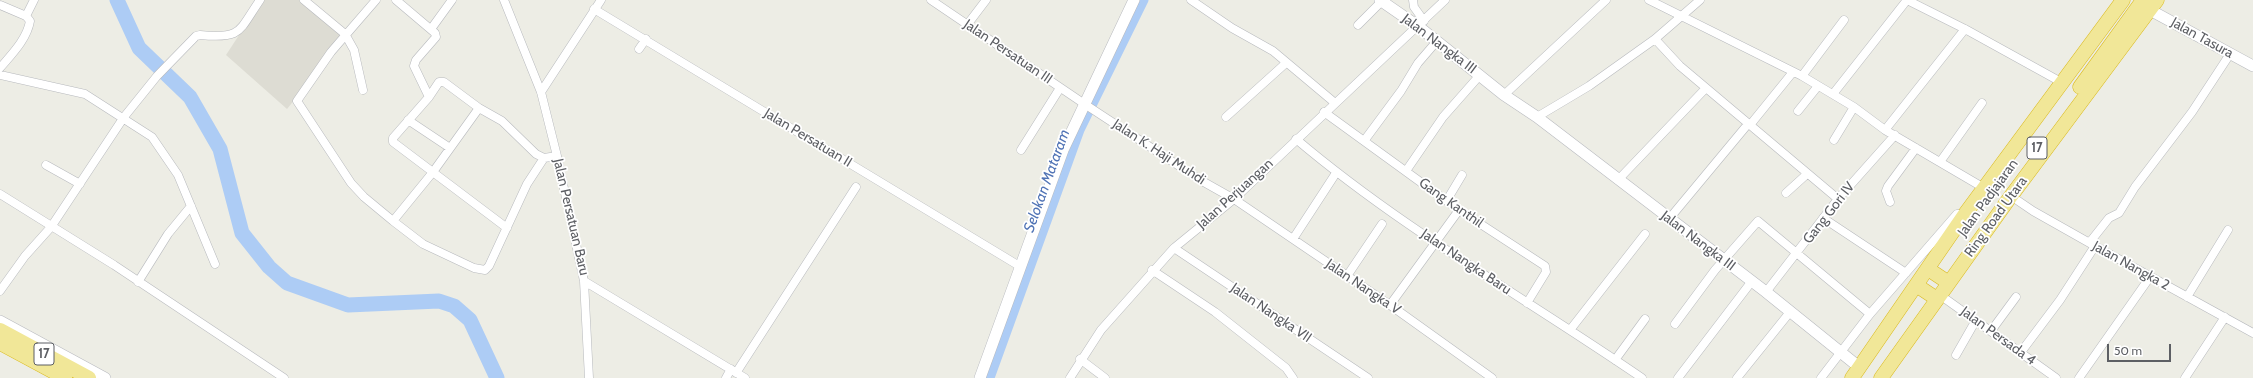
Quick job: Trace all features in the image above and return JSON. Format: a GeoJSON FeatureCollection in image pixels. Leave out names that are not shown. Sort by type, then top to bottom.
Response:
{"type":"FeatureCollection","features":[{"type":"Feature","properties":{"kind":"highway","name":"Ring Road Utara"},"geometry":{"type":"LineString","coordinates":[[1857,374],[1965,214],[1984,188],[2028,136],[2061,82],[2123,0]]}},
{"type":"Feature","properties":{"kind":"highway","name":"Jalan Padjajaran"},"geometry":{"type":"LineString","coordinates":[[1873,378],[1931,293],[1938,276],[2028,136],[2132,0]]}},
{"type":"Feature","properties":{"kind":"highway","name":"Ring Road Utara"},"geometry":{"type":"LineString","coordinates":[[1881,378],[1931,293],[2011,196],[2150,3]]}},
{"type":"Feature","properties":{"kind":"highway","name":"Jalan Padjajaran"},"geometry":{"type":"LineString","coordinates":[[1938,276],[2150,3]]}},
{"type":"Feature","properties":{"kind":"highway","name":"Jalan Padjajaran"},"geometry":{"type":"LineString","coordinates":[[1857,374],[1931,293]]}},
{"type":"Feature","properties":{"kind":"highway","name":"17"},"geometry":{"type":"LineString","coordinates":[[0,330],[89,378]]}},
{"type":"Feature","properties":{"kind":"highway","name":"17"},"geometry":{"type":"LineString","coordinates":[[3,348],[65,378]]}},
{"type":"Feature","properties":{"kind":"street"},"geometry":{"type":"LineString","coordinates":[[26,16],[34,0]]}},
{"type":"Feature","properties":{"kind":"street"},"geometry":{"type":"LineString","coordinates":[[1,288],[25,256],[51,227],[124,117],[157,76],[196,36],[225,36],[237,33],[260,0]]}},
{"type":"Feature","properties":{"kind":"street"},"geometry":{"type":"LineString","coordinates":[[304,0],[345,34],[354,50],[363,90]]}},
{"type":"Feature","properties":{"kind":"street"},"geometry":{"type":"LineString","coordinates":[[376,0],[345,34],[296,101],[351,183],[393,221],[423,244],[485,270],[489,266],[527,184],[544,158]]}},
{"type":"Feature","properties":{"kind":"street"},"geometry":{"type":"LineString","coordinates":[[396,0],[435,33],[436,37],[416,60],[414,66],[429,97]]}},
{"type":"Feature","properties":{"kind":"street"},"geometry":{"type":"LineString","coordinates":[[431,29],[452,0]]}},
{"type":"Feature","properties":{"kind":"street","name":"Jalan Persatuan Baru"},"geometry":{"type":"LineString","coordinates":[[504,0],[541,92],[557,156],[584,281],[745,378]]}},
{"type":"Feature","properties":{"kind":"street"},"geometry":{"type":"LineString","coordinates":[[541,92],[601,0]]}},
{"type":"Feature","properties":{"kind":"street","name":"Jalan Persatuan III"},"geometry":{"type":"LineString","coordinates":[[931,0],[1086,105]]}},
{"type":"Feature","properties":{"kind":"street"},"geometry":{"type":"LineString","coordinates":[[967,25],[986,0]]}},
{"type":"Feature","properties":{"kind":"street"},"geometry":{"type":"LineString","coordinates":[[980,378],[1064,150],[1134,0]]}},
{"type":"Feature","properties":{"kind":"street"},"geometry":{"type":"LineString","coordinates":[[1192,0],[1232,28],[1273,51],[1334,103]]}},
{"type":"Feature","properties":{"kind":"street"},"geometry":{"type":"LineString","coordinates":[[1413,0],[1414,8],[1422,24]]}},
{"type":"Feature","properties":{"kind":"street","name":"Jalan Perjuangan"},"geometry":{"type":"LineString","coordinates":[[1070,378],[1080,359],[1101,330],[1152,270],[1174,248],[1234,199],[1324,112],[1422,24],[1445,0]]}},
{"type":"Feature","properties":{"kind":"street"},"geometry":{"type":"LineString","coordinates":[[1504,95],[1606,0]]}},
{"type":"Feature","properties":{"kind":"street"},"geometry":{"type":"LineString","coordinates":[[1649,0],[1682,15],[1802,76],[1854,107],[1885,130],[1984,188]]}},
{"type":"Feature","properties":{"kind":"street"},"geometry":{"type":"LineString","coordinates":[[1537,117],[1589,86],[1655,39],[1700,0]]}},
{"type":"Feature","properties":{"kind":"street"},"geometry":{"type":"LineString","coordinates":[[1833,94],[1907,0],[1965,29],[2061,82]]}},
{"type":"Feature","properties":{"kind":"street"},"geometry":{"type":"LineString","coordinates":[[1358,25],[1381,1]]}},
{"type":"Feature","properties":{"kind":"street","name":"Jalan Nangka III"},"geometry":{"type":"LineString","coordinates":[[1381,1],[1422,24],[1437,41],[1504,95],[1537,117],[1752,281],[1842,352],[1857,374]]}},
{"type":"Feature","properties":{"kind":"street","name":"Jalan Tasura"},"geometry":{"type":"LineString","coordinates":[[2150,3],[2230,54],[2253,66]]}},
{"type":"Feature","properties":{"kind":"street"},"geometry":{"type":"LineString","coordinates":[[0,5],[26,16],[30,21],[29,27],[19,45],[0,68]]}},
{"type":"Feature","properties":{"kind":"street","name":"Jalan Persatuan II"},"geometry":{"type":"LineString","coordinates":[[594,9],[646,39],[1021,267]]}},
{"type":"Feature","properties":{"kind":"street"},"geometry":{"type":"LineString","coordinates":[[1802,76],[1844,20]]}},
{"type":"Feature","properties":{"kind":"street"},"geometry":{"type":"LineString","coordinates":[[1885,130],[1965,29]]}},
{"type":"Feature","properties":{"kind":"street"},"geometry":{"type":"LineString","coordinates":[[639,49],[646,39]]}},
{"type":"Feature","properties":{"kind":"street"},"geometry":{"type":"LineString","coordinates":[[1655,39],[1680,66],[1838,200]]}},
{"type":"Feature","properties":{"kind":"street"},"geometry":{"type":"LineString","coordinates":[[1364,141],[1401,91],[1418,63],[1437,41]]}},
{"type":"Feature","properties":{"kind":"street"},"geometry":{"type":"LineString","coordinates":[[2021,352],[2060,300],[2092,244],[2109,218],[2119,213],[2135,187],[2196,106],[2230,54]]}},
{"type":"Feature","properties":{"kind":"street"},"geometry":{"type":"LineString","coordinates":[[1226,117],[1286,63]]}},
{"type":"Feature","properties":{"kind":"street"},"geometry":{"type":"LineString","coordinates":[[1669,219],[1793,72]]}},
{"type":"Feature","properties":{"kind":"street"},"geometry":{"type":"LineString","coordinates":[[0,75],[85,94],[124,117],[152,137],[178,175],[215,264]]}},
{"type":"Feature","properties":{"kind":"street"},"geometry":{"type":"LineString","coordinates":[[1406,171],[1443,118],[1480,75]]}},
{"type":"Feature","properties":{"kind":"street"},"geometry":{"type":"LineString","coordinates":[[507,228],[393,142],[393,138],[442,81],[479,108],[502,121],[536,154],[544,158],[557,156]]}},
{"type":"Feature","properties":{"kind":"street"},"geometry":{"type":"LineString","coordinates":[[1798,111],[1818,86]]}},
{"type":"Feature","properties":{"kind":"street"},"geometry":{"type":"LineString","coordinates":[[1021,150],[1060,88]]}},
{"type":"Feature","properties":{"kind":"street"},"geometry":{"type":"LineString","coordinates":[[1618,180],[1706,88]]}},
{"type":"Feature","properties":{"kind":"street"},"geometry":{"type":"LineString","coordinates":[[1940,162],[1982,103]]}},
{"type":"Feature","properties":{"kind":"street","name":"Jalan K. Haji Muhdi"},"geometry":{"type":"LineString","coordinates":[[1086,105],[1202,181],[1234,199]]}},
{"type":"Feature","properties":{"kind":"street"},"geometry":{"type":"LineString","coordinates":[[1834,140],[1854,107]]}},
{"type":"Feature","properties":{"kind":"street"},"geometry":{"type":"LineString","coordinates":[[393,221],[433,172],[479,108]]}},
{"type":"Feature","properties":{"kind":"street","name":"Gang Kanthil"},"geometry":{"type":"LineString","coordinates":[[1324,112],[1459,210],[1545,266],[1546,272],[1527,303]]}},
{"type":"Feature","properties":{"kind":"street"},"geometry":{"type":"LineString","coordinates":[[408,120],[450,148]]}},
{"type":"Feature","properties":{"kind":"street","name":"Gang Gori IV"},"geometry":{"type":"LineString","coordinates":[[1766,292],[1797,255],[1823,218],[1895,135]]}},
{"type":"Feature","properties":{"kind":"street","name":"Jalan Nangka Baru"},"geometry":{"type":"LineString","coordinates":[[1296,139],[1336,173],[1527,303],[1642,378]]}},
{"type":"Feature","properties":{"kind":"street"},"geometry":{"type":"LineString","coordinates":[[1890,202],[1886,191],[1888,186],[1916,148]]}},
{"type":"Feature","properties":{"kind":"street"},"geometry":{"type":"LineString","coordinates":[[46,165],[80,184]]}},
{"type":"Feature","properties":{"kind":"street"},"geometry":{"type":"LineString","coordinates":[[1293,239],[1336,173]]}},
{"type":"Feature","properties":{"kind":"street"},"geometry":{"type":"LineString","coordinates":[[1786,193],[1807,174]]}},
{"type":"Feature","properties":{"kind":"street"},"geometry":{"type":"LineString","coordinates":[[1447,200],[1462,175]]}},
{"type":"Feature","properties":{"kind":"street"},"geometry":{"type":"LineString","coordinates":[[726,378],[734,371],[856,187]]}},
{"type":"Feature","properties":{"kind":"street"},"geometry":{"type":"LineString","coordinates":[[0,194],[284,378]]}},
{"type":"Feature","properties":{"kind":"street","name":"Jalan Nangka 2"},"geometry":{"type":"LineString","coordinates":[[2011,196],[2033,211],[2150,277],[2225,316],[2253,333]]}},
{"type":"Feature","properties":{"kind":"street","name":"Jalan Nangka V"},"geometry":{"type":"LineString","coordinates":[[1234,199],[1390,305],[1492,378]]}},
{"type":"Feature","properties":{"kind":"street"},"geometry":{"type":"LineString","coordinates":[[138,282],[168,234],[191,206]]}},
{"type":"Feature","properties":{"kind":"street"},"geometry":{"type":"LineString","coordinates":[[1390,305],[1435,241],[1459,210]]}},
{"type":"Feature","properties":{"kind":"street"},"geometry":{"type":"LineString","coordinates":[[1821,378],[1870,314],[1957,214],[1965,214]]}},
{"type":"Feature","properties":{"kind":"street"},"geometry":{"type":"LineString","coordinates":[[1823,218],[1906,273]]}},
{"type":"Feature","properties":{"kind":"street"},"geometry":{"type":"LineString","coordinates":[[1675,324],[1723,260],[1758,221],[1797,255],[1870,314]]}},
{"type":"Feature","properties":{"kind":"street"},"geometry":{"type":"LineString","coordinates":[[1347,276],[1382,224]]}},
{"type":"Feature","properties":{"kind":"street"},"geometry":{"type":"LineString","coordinates":[[2187,297],[2228,230]]}},
{"type":"Feature","properties":{"kind":"street"},"geometry":{"type":"LineString","coordinates":[[1570,330],[1645,234]]}},
{"type":"Feature","properties":{"kind":"street","name":"Jalan Nangka VII"},"geometry":{"type":"LineString","coordinates":[[1174,248],[1368,378]]}},
{"type":"Feature","properties":{"kind":"street"},"geometry":{"type":"LineString","coordinates":[[1152,270],[1215,312],[1286,368],[1293,378]]}},
{"type":"Feature","properties":{"kind":"street"},"geometry":{"type":"LineString","coordinates":[[2079,378],[2150,277]]}},
{"type":"Feature","properties":{"kind":"street"},"geometry":{"type":"LineString","coordinates":[[584,281],[589,378]]}},
{"type":"Feature","properties":{"kind":"street"},"geometry":{"type":"LineString","coordinates":[[1678,378],[1752,281]]}},
{"type":"Feature","properties":{"kind":"street","name":"Jalan Persada 4"},"geometry":{"type":"LineString","coordinates":[[1931,293],[1976,320],[2021,352],[2052,377]]}},
{"type":"Feature","properties":{"kind":"street"},"geometry":{"type":"LineString","coordinates":[[1991,331],[2016,298]]}},
{"type":"Feature","properties":{"kind":"street"},"geometry":{"type":"LineString","coordinates":[[1737,378],[1790,312]]}},
{"type":"Feature","properties":{"kind":"street"},"geometry":{"type":"LineString","coordinates":[[2185,378],[2225,316]]}},
{"type":"Feature","properties":{"kind":"street"},"geometry":{"type":"LineString","coordinates":[[1615,360],[1644,319]]}},
{"type":"Feature","properties":{"kind":"street"},"geometry":{"type":"LineString","coordinates":[[1956,355],[1976,320]]}},
{"type":"Feature","properties":{"kind":"street"},"geometry":{"type":"LineString","coordinates":[[0,321],[105,378]]}},
{"type":"Feature","properties":{"kind":"street"},"geometry":{"type":"LineString","coordinates":[[3,348],[50,378]]}},
{"type":"Feature","properties":{"kind":"street"},"geometry":{"type":"LineString","coordinates":[[1080,359],[1106,378]]}},
{"type":"Feature","properties":{"kind":"shaded area"},"geometry":{"type":"Polygon","coordinates":[[[262,0],[301,0],[345,37],[287,109],[226,55],[262,0]]]}},
{"type":"Feature","properties":{"kind":"waterway"},"geometry":{"type":"LineString","coordinates":[[117,0],[139,48],[190,97],[220,149],[242,233],[269,267],[287,283],[348,305],[439,301],[454,306],[470,320],[497,378]]}},
{"type":"Feature","properties":{"kind":"waterway","name":"Selokan Mataram"},"geometry":{"type":"LineString","coordinates":[[990,378],[1080,130],[1144,0]]}}]}
